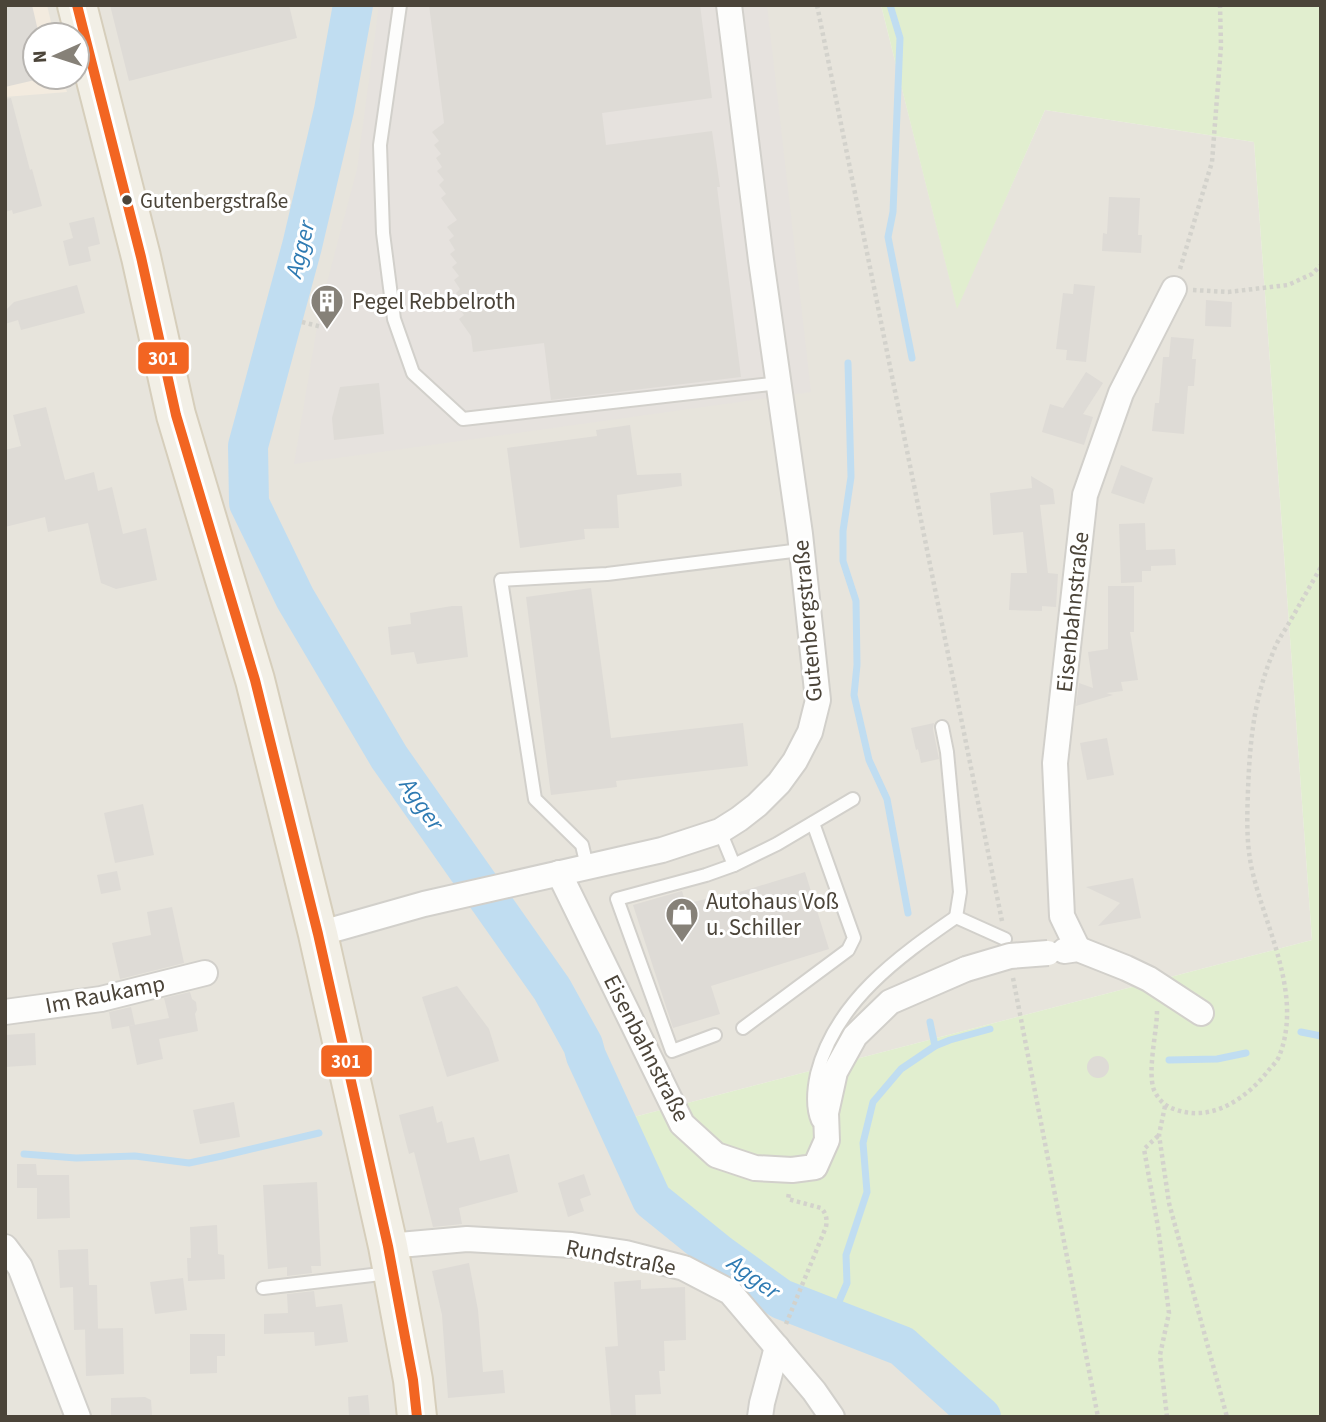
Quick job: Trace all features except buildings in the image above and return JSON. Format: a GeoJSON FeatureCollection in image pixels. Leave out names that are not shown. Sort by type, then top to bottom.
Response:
{"type":"FeatureCollection","features":[{"type":"Feature","properties":{"kind":"main road"},"geometry":{"type":"LineString","coordinates":[[77,5],[141,257],[176,415],[255,680],[318,934],[390,1259],[413,1380],[417,1417]]}},
{"type":"Feature","properties":{"kind":"street","name":"Gutenbergstraße"},"geometry":{"type":"LineString","coordinates":[[318,934],[424,904],[662,849],[720,831],[748,812],[779,783],[795,761],[810,732],[818,700],[801,550],[729,5]]}},
{"type":"Feature","properties":{"kind":"street","name":"Eisenbahnstraße"},"geometry":{"type":"LineString","coordinates":[[1078,949],[1062,916],[1055,763],[1085,495],[1121,393],[1174,289]]}},
{"type":"Feature","properties":{"kind":"street","name":"Eisenbahnstraße"},"geometry":{"type":"LineString","coordinates":[[559,873],[682,1124],[716,1155],[755,1168],[792,1170],[815,1167],[827,1140]]}},
{"type":"Feature","properties":{"kind":"street"},"geometry":{"type":"LineString","coordinates":[[827,1140],[826,1113],[835,1072],[855,1037],[890,1002],[966,969],[1010,956],[1078,949],[1149,979],[1200,1013]]}},
{"type":"Feature","properties":{"kind":"street","name":"Im Raukamp"},"geometry":{"type":"LineString","coordinates":[[5,1012],[101,999],[205,973]]}},
{"type":"Feature","properties":{"kind":"street","name":"Rundstraße"},"geometry":{"type":"LineString","coordinates":[[390,1259],[467,1239],[572,1245],[626,1253],[684,1268],[730,1292],[781,1337],[832,1417]]}},
{"type":"Feature","properties":{"kind":"street"},"geometry":{"type":"LineString","coordinates":[[5,1247],[20,1267],[78,1417]]}},
{"type":"Feature","properties":{"kind":"street"},"geometry":{"type":"LineString","coordinates":[[760,1417],[781,1337]]}},
{"type":"Feature","properties":{"kind":"lane"},"geometry":{"type":"LineString","coordinates":[[400,5],[380,145],[383,233],[394,319],[412,373],[463,419],[779,383]]}},
{"type":"Feature","properties":{"kind":"lane"},"geometry":{"type":"LineString","coordinates":[[587,866],[582,845],[535,799],[502,580],[607,574],[801,550]]}},
{"type":"Feature","properties":{"kind":"lane"},"geometry":{"type":"LineString","coordinates":[[827,1140],[815,1114],[814,1086],[821,1056],[845,1012],[882,972],[956,917],[960,892],[947,752],[942,727]]}},
{"type":"Feature","properties":{"kind":"lane"},"geometry":{"type":"LineString","coordinates":[[715,1035],[673,1051],[617,899],[734,865],[853,799]]}},
{"type":"Feature","properties":{"kind":"lane"},"geometry":{"type":"LineString","coordinates":[[743,1028],[848,950],[854,938],[813,823]]}},
{"type":"Feature","properties":{"kind":"lane"},"geometry":{"type":"LineString","coordinates":[[720,831],[734,865]]}},
{"type":"Feature","properties":{"kind":"lane"},"geometry":{"type":"LineString","coordinates":[[956,917],[1006,939]]}},
{"type":"Feature","properties":{"kind":"lane"},"geometry":{"type":"LineString","coordinates":[[263,1288],[390,1259]]}},
{"type":"Feature","properties":{"kind":"path"},"geometry":{"type":"LineString","coordinates":[[817,5],[1006,939],[1098,1417]]}},
{"type":"Feature","properties":{"kind":"path"},"geometry":{"type":"LineString","coordinates":[[1220,5],[1221,46],[1212,162],[1174,289],[1228,292],[1288,285],[1312,274],[1321,265]]}},
{"type":"Feature","properties":{"kind":"path"},"geometry":{"type":"LineString","coordinates":[[302,322],[322,327]]}},
{"type":"Feature","properties":{"kind":"path"},"geometry":{"type":"LineString","coordinates":[[1149,979],[1157,1012],[1152,1075],[1154,1090],[1165,1106],[1187,1114],[1204,1114],[1221,1108],[1257,1084],[1280,1057],[1285,1031],[1286,1001],[1281,966],[1253,873],[1246,832],[1249,748],[1256,698],[1274,648],[1321,567]]}},
{"type":"Feature","properties":{"kind":"path"},"geometry":{"type":"LineString","coordinates":[[1165,1106],[1159,1135],[1169,1203],[1227,1417]]}},
{"type":"Feature","properties":{"kind":"path"},"geometry":{"type":"LineString","coordinates":[[1159,1135],[1144,1149],[1169,1313],[1160,1355],[1167,1417]]}},
{"type":"Feature","properties":{"kind":"path"},"geometry":{"type":"LineString","coordinates":[[781,1337],[826,1227],[827,1216],[821,1208],[788,1199],[792,1170]]}},
{"type":"Feature","properties":{"kind":"shaded area"},"geometry":{"type":"Polygon","coordinates":[[[5,5],[881,5],[957,307],[1045,110],[1254,142],[1312,940],[630,1118],[631,1202],[843,1309],[963,1417],[5,1417],[5,5]]]}},
{"type":"Feature","properties":{"kind":"shaded area"},"geometry":{"type":"Polygon","coordinates":[[[5,5],[47,5],[51,21],[21,21],[21,91],[67,92],[5,97],[5,5]]]}},
{"type":"Feature","properties":{"kind":"shaded area"},"geometry":{"type":"Polygon","coordinates":[[[379,5],[767,5],[811,392],[294,464],[320,309],[357,169],[379,5]]]}},
{"type":"Feature","properties":{"kind":"green space"},"geometry":{"type":"Polygon","coordinates":[[[881,5],[1321,5],[1321,1417],[963,1417],[843,1309],[631,1202],[630,1118],[1312,940],[1254,142],[1045,110],[957,309],[881,5]]]}},
{"type":"Feature","properties":{"kind":"waterway","name":"Agger"},"geometry":{"type":"LineString","coordinates":[[353,5],[334,110],[302,246],[248,446],[249,503],[295,598],[389,757],[552,989],[583,1045],[652,1200],[720,1255],[781,1299],[902,1346],[981,1417]]}},
{"type":"Feature","properties":{"kind":"waterway"},"geometry":{"type":"LineString","coordinates":[[890,5],[900,38],[893,212],[888,237],[912,358]]}},
{"type":"Feature","properties":{"kind":"waterway"},"geometry":{"type":"LineString","coordinates":[[848,363],[851,477],[843,531],[843,561],[856,601],[857,665],[854,695],[869,760],[887,799],[908,913]]}},
{"type":"Feature","properties":{"kind":"waterway"},"geometry":{"type":"LineString","coordinates":[[832,1318],[847,1283],[846,1255],[867,1192],[863,1143],[873,1102],[901,1069],[935,1046],[930,1022]]}},
{"type":"Feature","properties":{"kind":"waterway"},"geometry":{"type":"LineString","coordinates":[[935,1046],[990,1029]]}},
{"type":"Feature","properties":{"kind":"waterway"},"geometry":{"type":"LineString","coordinates":[[1301,1032],[1321,1036]]}},
{"type":"Feature","properties":{"kind":"waterway"},"geometry":{"type":"LineString","coordinates":[[1169,1060],[1217,1059],[1246,1053]]}},
{"type":"Feature","properties":{"kind":"waterway"},"geometry":{"type":"LineString","coordinates":[[24,1154],[76,1158],[135,1156],[189,1163],[319,1133]]}},
{"type":"Feature","properties":{"kind":"transit line","name":"301"},"geometry":{"type":"LineString","coordinates":[[77,5],[141,257],[176,415],[255,680],[318,934],[388,1246],[413,1380],[417,1417]]}},
{"type":"Feature","properties":{"kind":"place","name":"Gutenbergstraße"},"geometry":{"type":"Point","coordinates":[127,200]}},
{"type":"Feature","properties":{"kind":"place","name":"Pegel Rebbelroth"},"geometry":{"type":"Point","coordinates":[327,331]}},
{"type":"Feature","properties":{"kind":"place","name":"Autohaus Voß u. Schiller"},"geometry":{"type":"Point","coordinates":[682,944]}}]}
